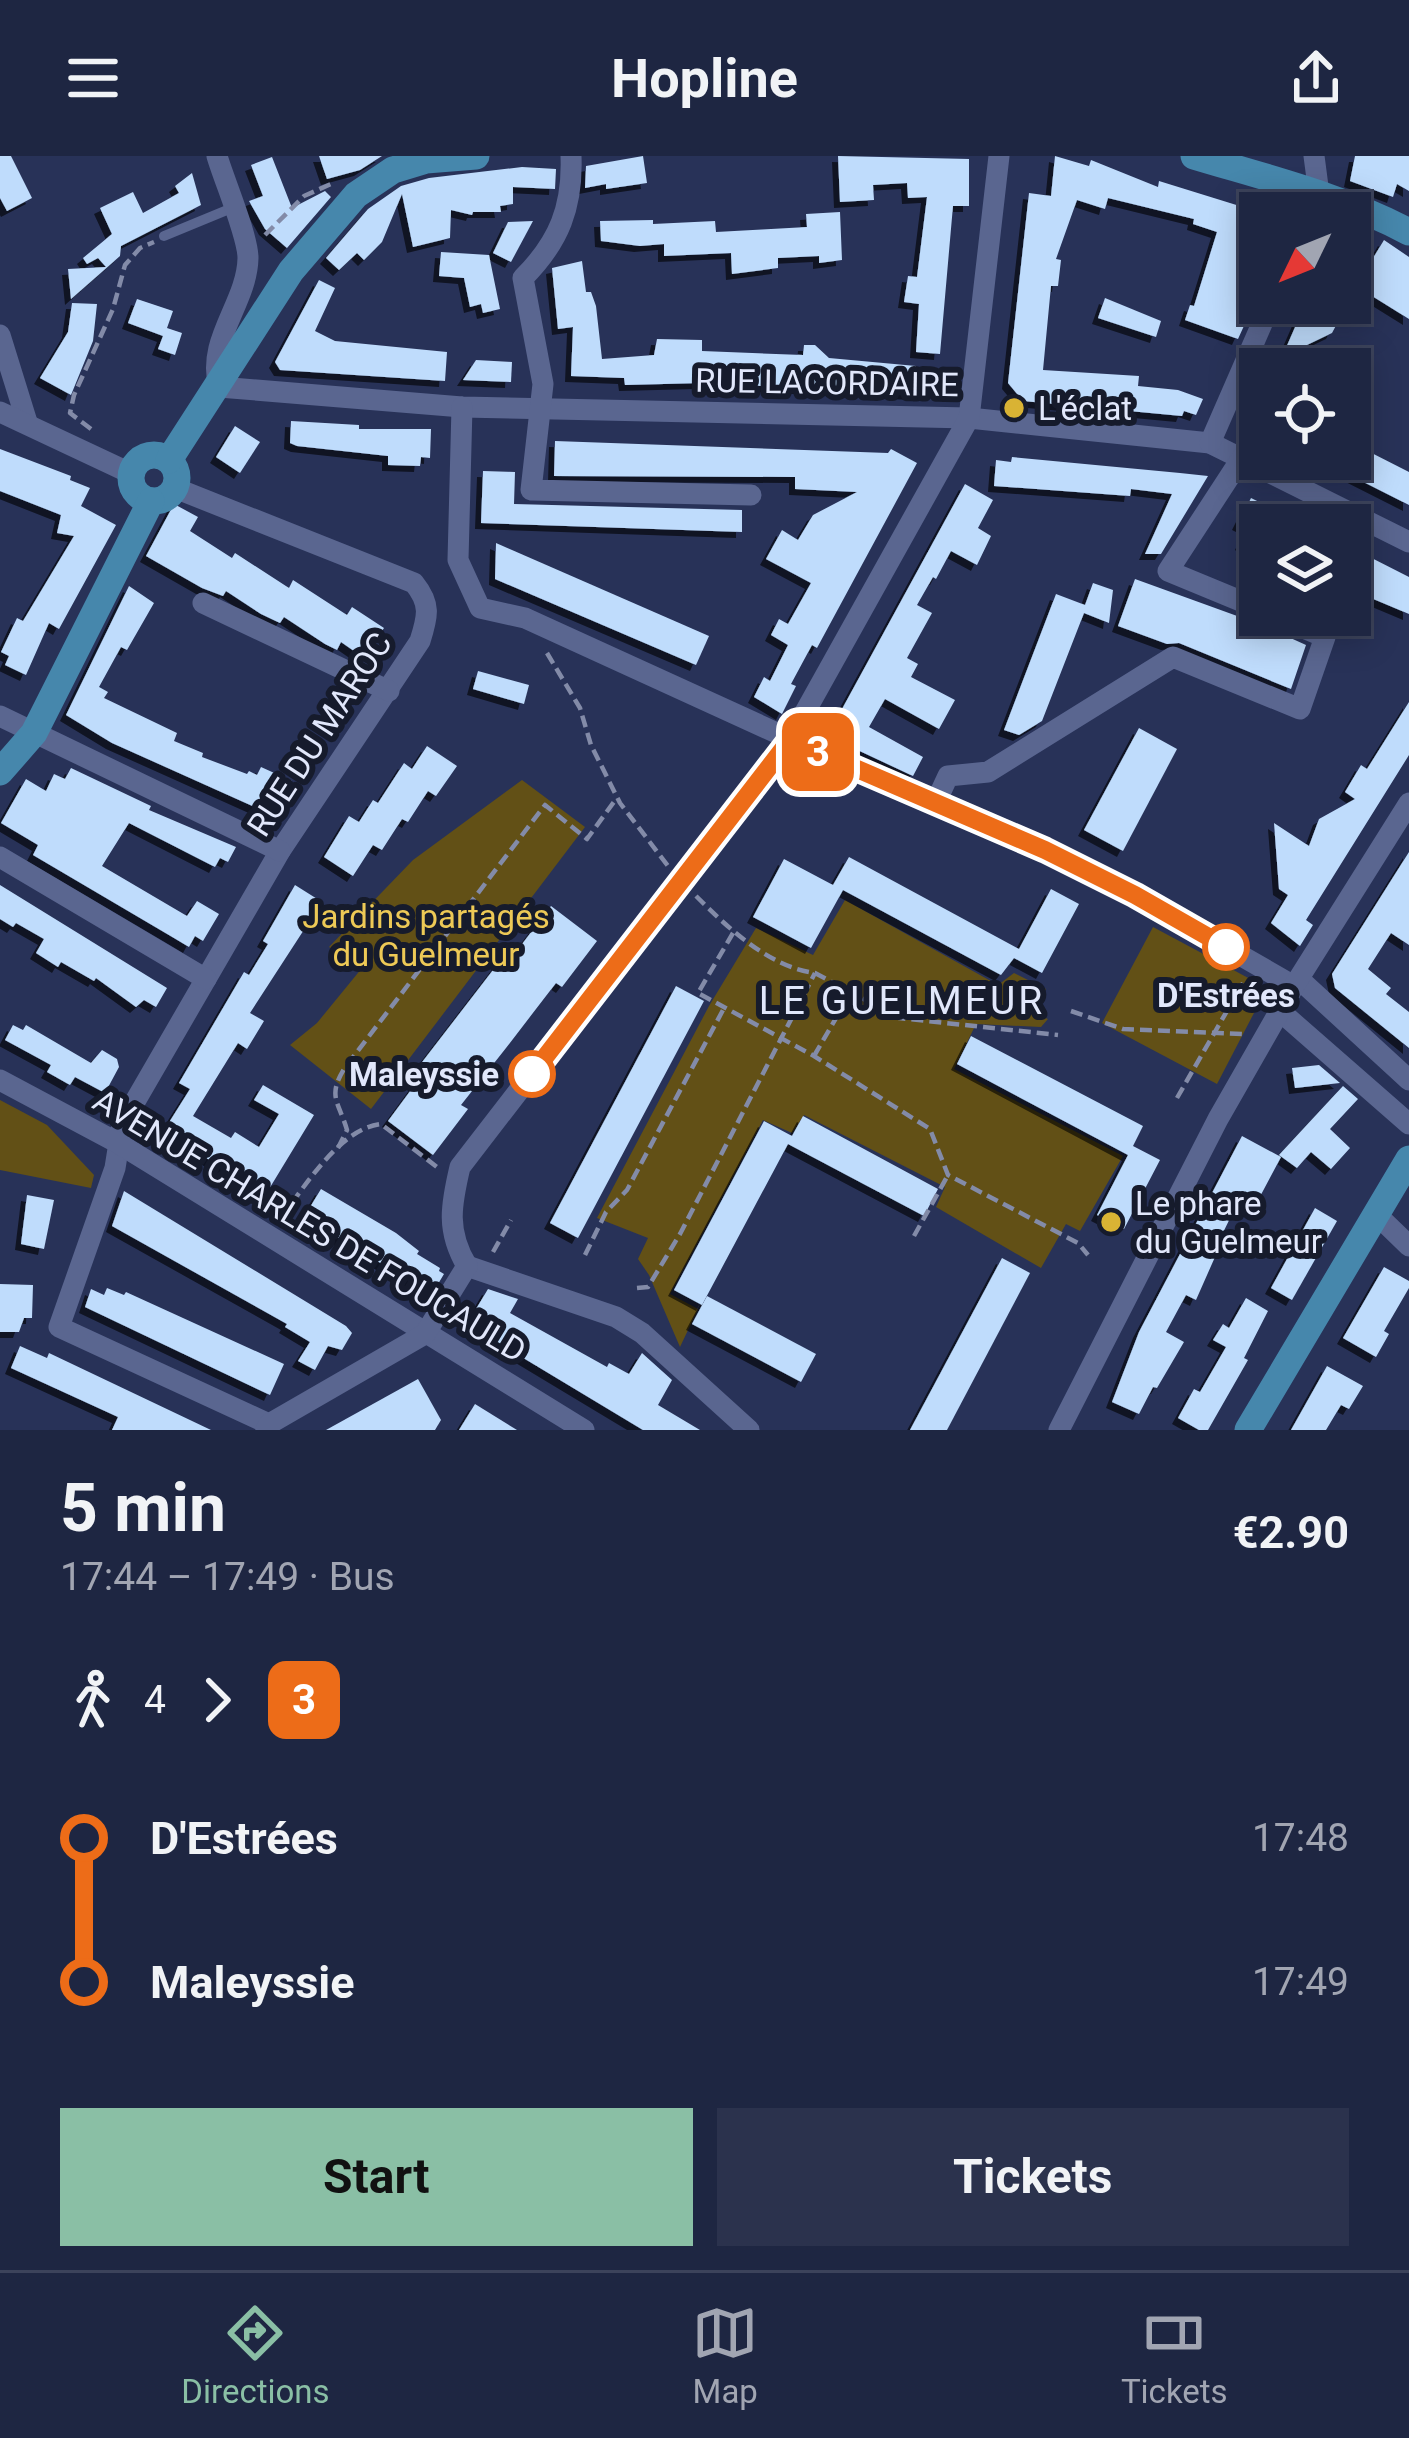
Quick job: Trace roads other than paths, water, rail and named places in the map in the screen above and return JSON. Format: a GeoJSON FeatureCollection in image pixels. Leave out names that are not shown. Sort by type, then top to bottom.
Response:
{"type":"FeatureCollection","features":[{"type":"Feature","properties":{"kind":"street"},"geometry":{"type":"LineString","coordinates":[[217,156],[248,252],[246,274],[216,351],[219,387]]}},
{"type":"Feature","properties":{"kind":"street"},"geometry":{"type":"LineString","coordinates":[[0,772],[34,733],[165,483],[291,271],[369,183],[426,160],[476,156]]}},
{"type":"Feature","properties":{"kind":"street"},"geometry":{"type":"LineString","coordinates":[[571,156],[568,211],[558,236],[523,278],[543,384],[531,490],[751,495]]}},
{"type":"Feature","properties":{"kind":"street"},"geometry":{"type":"LineString","coordinates":[[748,1430],[642,1333],[616,1317],[467,1266],[454,1244],[449,1212],[460,1167],[790,740],[969,418],[999,156]]}},
{"type":"Feature","properties":{"kind":"street"},"geometry":{"type":"LineString","coordinates":[[1194,156],[1285,192]]}},
{"type":"Feature","properties":{"kind":"street"},"geometry":{"type":"LineString","coordinates":[[1314,156],[1315,192]]}},
{"type":"Feature","properties":{"kind":"street"},"geometry":{"type":"LineString","coordinates":[[1371,221],[1409,232]]}},
{"type":"Feature","properties":{"kind":"street"},"geometry":{"type":"LineString","coordinates":[[1210,443],[1262,324]]}},
{"type":"Feature","properties":{"kind":"street"},"geometry":{"type":"LineString","coordinates":[[0,335],[27,422]]}},
{"type":"Feature","properties":{"kind":"street","name":"RUE LACORDAIRE"},"geometry":{"type":"LineString","coordinates":[[219,387],[462,407],[969,418],[1210,443],[1239,455]]}},
{"type":"Feature","properties":{"kind":"street"},"geometry":{"type":"LineString","coordinates":[[462,407],[458,560],[480,608],[525,618],[1045,850],[1135,895],[1253,963],[1296,982],[1409,1080]]}},
{"type":"Feature","properties":{"kind":"street"},"geometry":{"type":"LineString","coordinates":[[0,412],[130,473]]}},
{"type":"Feature","properties":{"kind":"street"},"geometry":{"type":"LineString","coordinates":[[154,454],[165,483],[139,496],[131,486],[130,473],[139,459],[154,454]]}},
{"type":"Feature","properties":{"kind":"street"},"geometry":{"type":"LineString","coordinates":[[1239,463],[1168,571],[1239,600]]}},
{"type":"Feature","properties":{"kind":"street","name":"RUE LACORDAIRE"},"geometry":{"type":"LineString","coordinates":[[1288,480],[1409,542]]}},
{"type":"Feature","properties":{"kind":"street","name":"RUE DU MAROC"},"geometry":{"type":"LineString","coordinates":[[165,483],[414,583],[429,613],[420,641],[280,851],[122,1124],[115,1168],[58,1327],[268,1427]]}},
{"type":"Feature","properties":{"kind":"street"},"geometry":{"type":"LineString","coordinates":[[203,603],[388,692]]}},
{"type":"Feature","properties":{"kind":"street"},"geometry":{"type":"LineString","coordinates":[[935,804],[948,776],[988,772],[1173,657],[1300,709],[1323,636]]}},
{"type":"Feature","properties":{"kind":"street"},"geometry":{"type":"LineString","coordinates":[[0,716],[280,851]]}},
{"type":"Feature","properties":{"kind":"street"},"geometry":{"type":"LineString","coordinates":[[1059,1430],[1218,1120],[1296,982],[1409,802]]}},
{"type":"Feature","properties":{"kind":"street"},"geometry":{"type":"LineString","coordinates":[[0,856],[206,979]]}},
{"type":"Feature","properties":{"kind":"street"},"geometry":{"type":"LineString","coordinates":[[1281,1012],[1409,1124]]}},
{"type":"Feature","properties":{"kind":"street","name":"AVENUE CHARLES DE FOUCAULD"},"geometry":{"type":"LineString","coordinates":[[0,1080],[118,1143],[584,1430]]}},
{"type":"Feature","properties":{"kind":"street"},"geometry":{"type":"LineString","coordinates":[[1249,1430],[1409,1159]]}},
{"type":"Feature","properties":{"kind":"street"},"geometry":{"type":"LineString","coordinates":[[1376,1214],[1409,1246]]}},
{"type":"Feature","properties":{"kind":"street"},"geometry":{"type":"LineString","coordinates":[[268,1427],[425,1334],[467,1266]]}},
{"type":"Feature","properties":{"kind":"lane"},"geometry":{"type":"LineString","coordinates":[[164,236],[232,208]]}},
{"type":"Feature","properties":{"kind":"place","name":"L'éclat"},"geometry":{"type":"Point","coordinates":[1014,408]}},
{"type":"Feature","properties":{"kind":"place","name":"D'Estrées"},"geometry":{"type":"Point","coordinates":[1226,947]}},
{"type":"Feature","properties":{"kind":"place","name":"Maleyssie"},"geometry":{"type":"Point","coordinates":[532,1074]}},
{"type":"Feature","properties":{"kind":"place","name":"Le phare du Guelmeur"},"geometry":{"type":"Point","coordinates":[1111,1222]}},
{"type":"Feature","properties":{"kind":"district","name":"LE GUELMEUR"},"geometry":{"type":"Point","coordinates":[902,1000]}},
{"type":"Feature","properties":{"kind":"park label","name":"Jardins partagés du Guelmeur"},"geometry":{"type":"Point","coordinates":[426,935]}}]}
